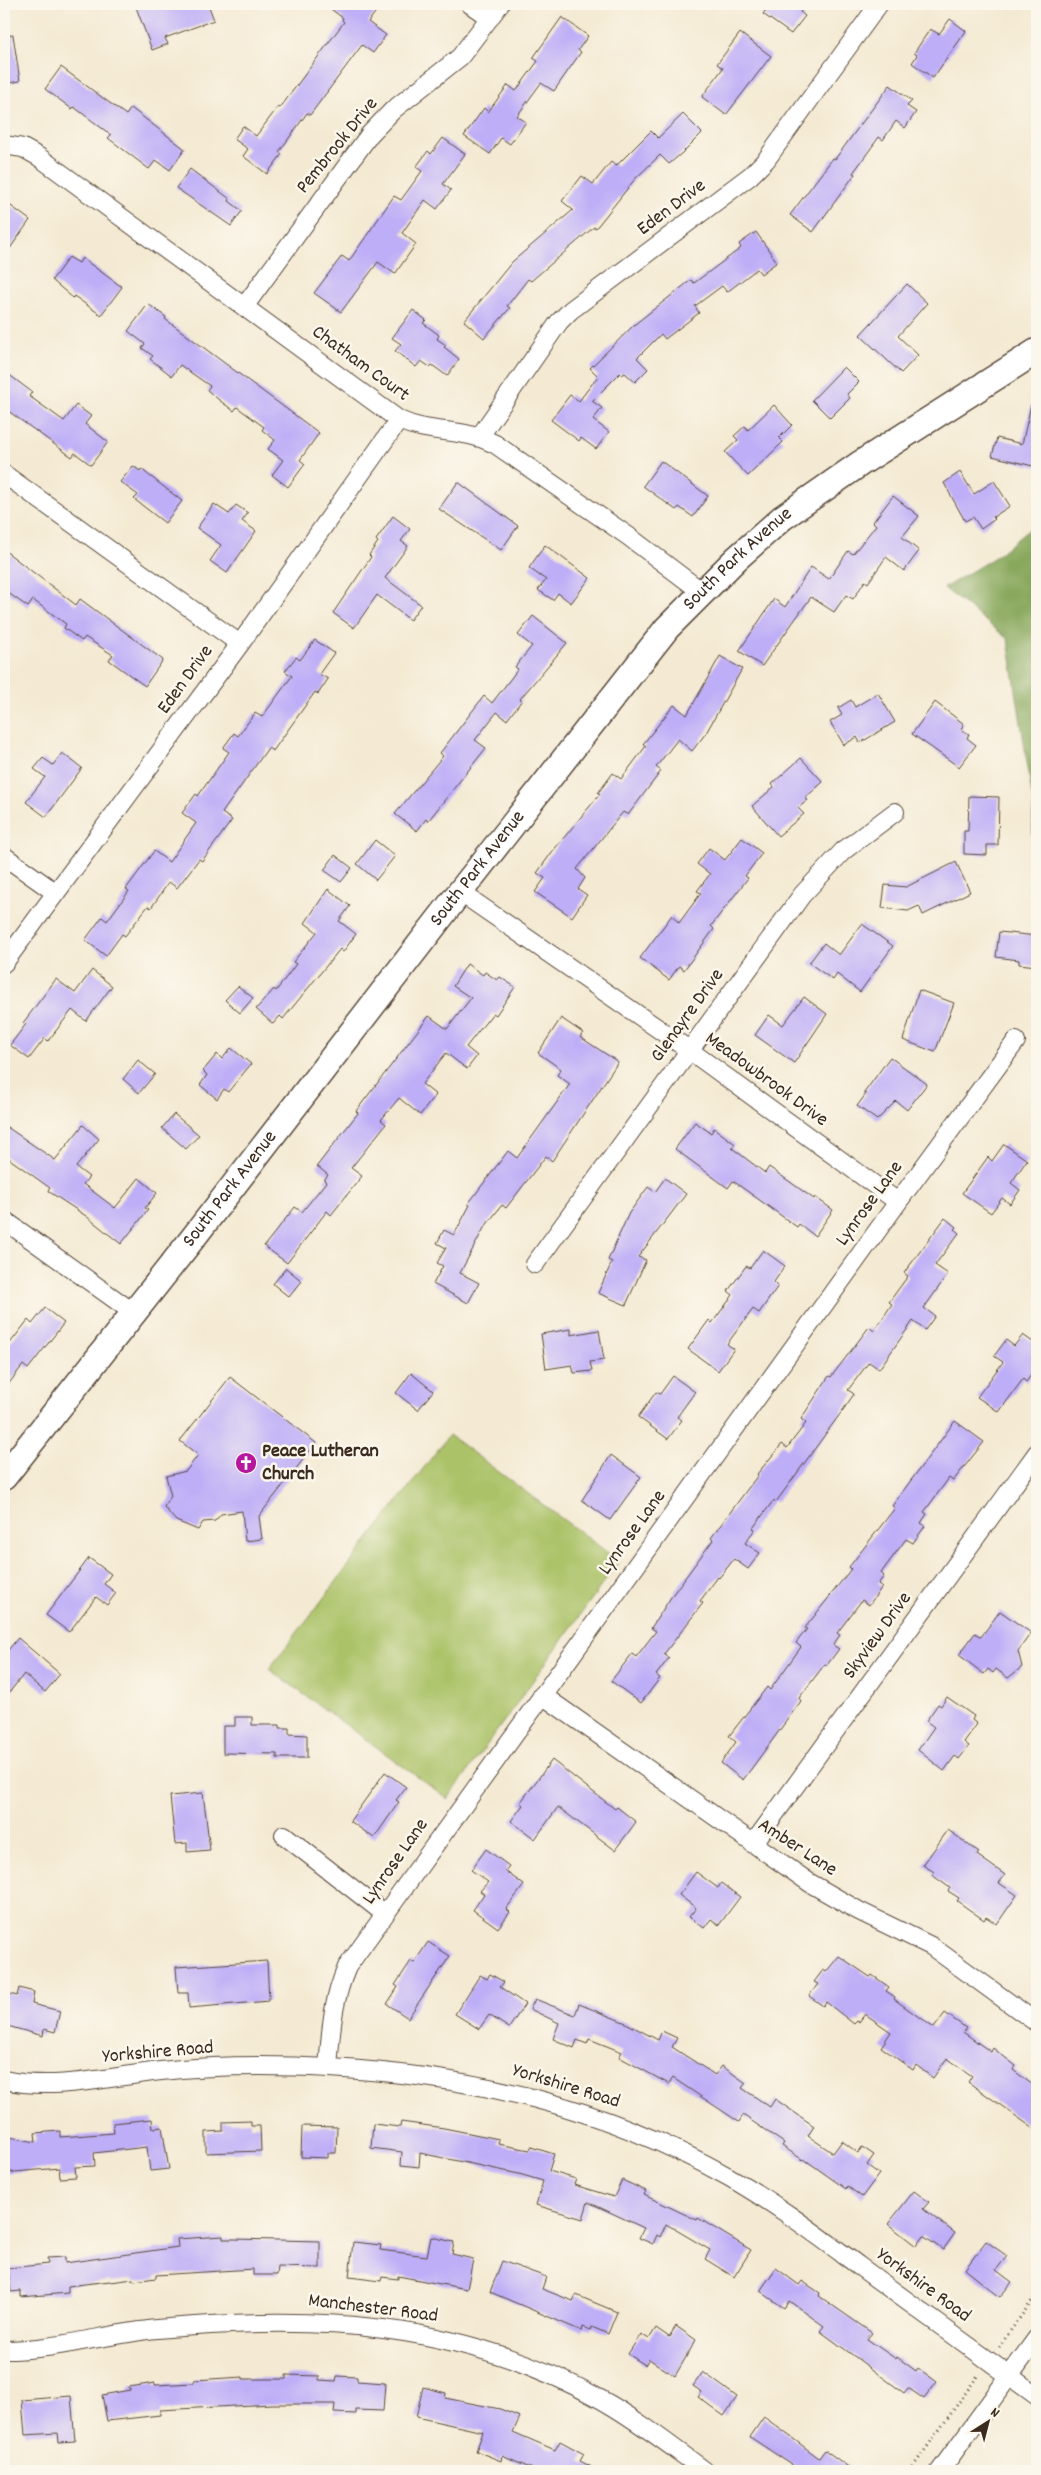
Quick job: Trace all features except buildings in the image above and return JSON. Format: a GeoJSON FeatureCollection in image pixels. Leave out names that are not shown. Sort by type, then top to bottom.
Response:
{"type":"FeatureCollection","features":[{"type":"Feature","properties":{"kind":"main road","name":"South Park Avenue"},"geometry":{"type":"LineString","coordinates":[[4,1477],[134,1313],[643,658],[702,592],[782,518],[861,463],[1037,351]]}},
{"type":"Feature","properties":{"kind":"street"},"geometry":{"type":"LineString","coordinates":[[470,4],[490,18]]}},
{"type":"Feature","properties":{"kind":"street","name":"Pembrook Drive"},"geometry":{"type":"LineString","coordinates":[[244,307],[370,134],[393,110],[460,57],[500,4]]}},
{"type":"Feature","properties":{"kind":"street","name":"Eden Drive"},"geometry":{"type":"LineString","coordinates":[[480,436],[554,329],[571,310],[750,176],[766,160],[878,4]]}},
{"type":"Feature","properties":{"kind":"street","name":"Chatham Court"},"geometry":{"type":"LineString","coordinates":[[4,145],[23,148],[38,157],[399,420],[415,428],[480,436],[526,465],[702,592]]}},
{"type":"Feature","properties":{"kind":"street","name":"Eden Drive"},"geometry":{"type":"LineString","coordinates":[[4,962],[240,644],[399,420]]}},
{"type":"Feature","properties":{"kind":"street"},"geometry":{"type":"LineString","coordinates":[[4,474],[240,644]]}},
{"type":"Feature","properties":{"kind":"street","name":"Glenayre Drive"},"geometry":{"type":"LineString","coordinates":[[536,1264],[689,1050],[821,872],[843,851],[895,812]]}},
{"type":"Feature","properties":{"kind":"street"},"geometry":{"type":"LineString","coordinates":[[4,856],[56,893]]}},
{"type":"Feature","properties":{"kind":"street","name":"Meadowbrook Drive"},"geometry":{"type":"LineString","coordinates":[[460,892],[689,1050],[898,1202]]}},
{"type":"Feature","properties":{"kind":"street","name":"Lynrose Lane"},"geometry":{"type":"LineString","coordinates":[[328,2068],[336,1991],[347,1967],[1016,1041]]}},
{"type":"Feature","properties":{"kind":"street"},"geometry":{"type":"LineString","coordinates":[[4,1220],[134,1313]]}},
{"type":"Feature","properties":{"kind":"street","name":"Skyview Drive"},"geometry":{"type":"LineString","coordinates":[[753,1844],[1037,1453]]}},
{"type":"Feature","properties":{"kind":"street","name":"Amber Lane"},"geometry":{"type":"LineString","coordinates":[[542,1695],[810,1883],[859,1911],[931,1946],[1037,2023]]}},
{"type":"Feature","properties":{"kind":"street"},"geometry":{"type":"LineString","coordinates":[[284,1835],[385,1914]]}},
{"type":"Feature","properties":{"kind":"street","name":"Yorkshire Road"},"geometry":{"type":"LineString","coordinates":[[4,2080],[58,2084],[164,2071],[262,2067],[328,2068],[412,2075],[495,2088],[577,2110],[655,2140],[730,2178],[800,2223],[1037,2396]]}},
{"type":"Feature","properties":{"kind":"street","name":"Manchester Road"},"geometry":{"type":"LineString","coordinates":[[4,2350],[63,2346],[155,2329],[259,2322],[328,2323],[426,2334],[486,2350],[546,2373],[602,2400],[653,2433],[705,2471]]}},
{"type":"Feature","properties":{"kind":"street"},"geometry":{"type":"LineString","coordinates":[[940,2471],[1037,2338]]}},
{"type":"Feature","properties":{"kind":"path"},"geometry":{"type":"LineString","coordinates":[[910,2471],[1037,2294]]}},
{"type":"Feature","properties":{"kind":"green space"},"geometry":{"type":"Polygon","coordinates":[[[1037,523],[1037,792],[1033,801],[1008,639],[944,588],[995,557],[1037,523]]]}},
{"type":"Feature","properties":{"kind":"green space"},"geometry":{"type":"Polygon","coordinates":[[[1037,792],[1037,875],[1032,821],[1037,792]]]}},
{"type":"Feature","properties":{"kind":"green space"},"geometry":{"type":"Polygon","coordinates":[[[449,1435],[619,1561],[448,1799],[269,1669],[449,1435]]]}},
{"type":"Feature","properties":{"kind":"place","name":"Peace Lutheran Church"},"geometry":{"type":"Point","coordinates":[246,1463]}}]}
